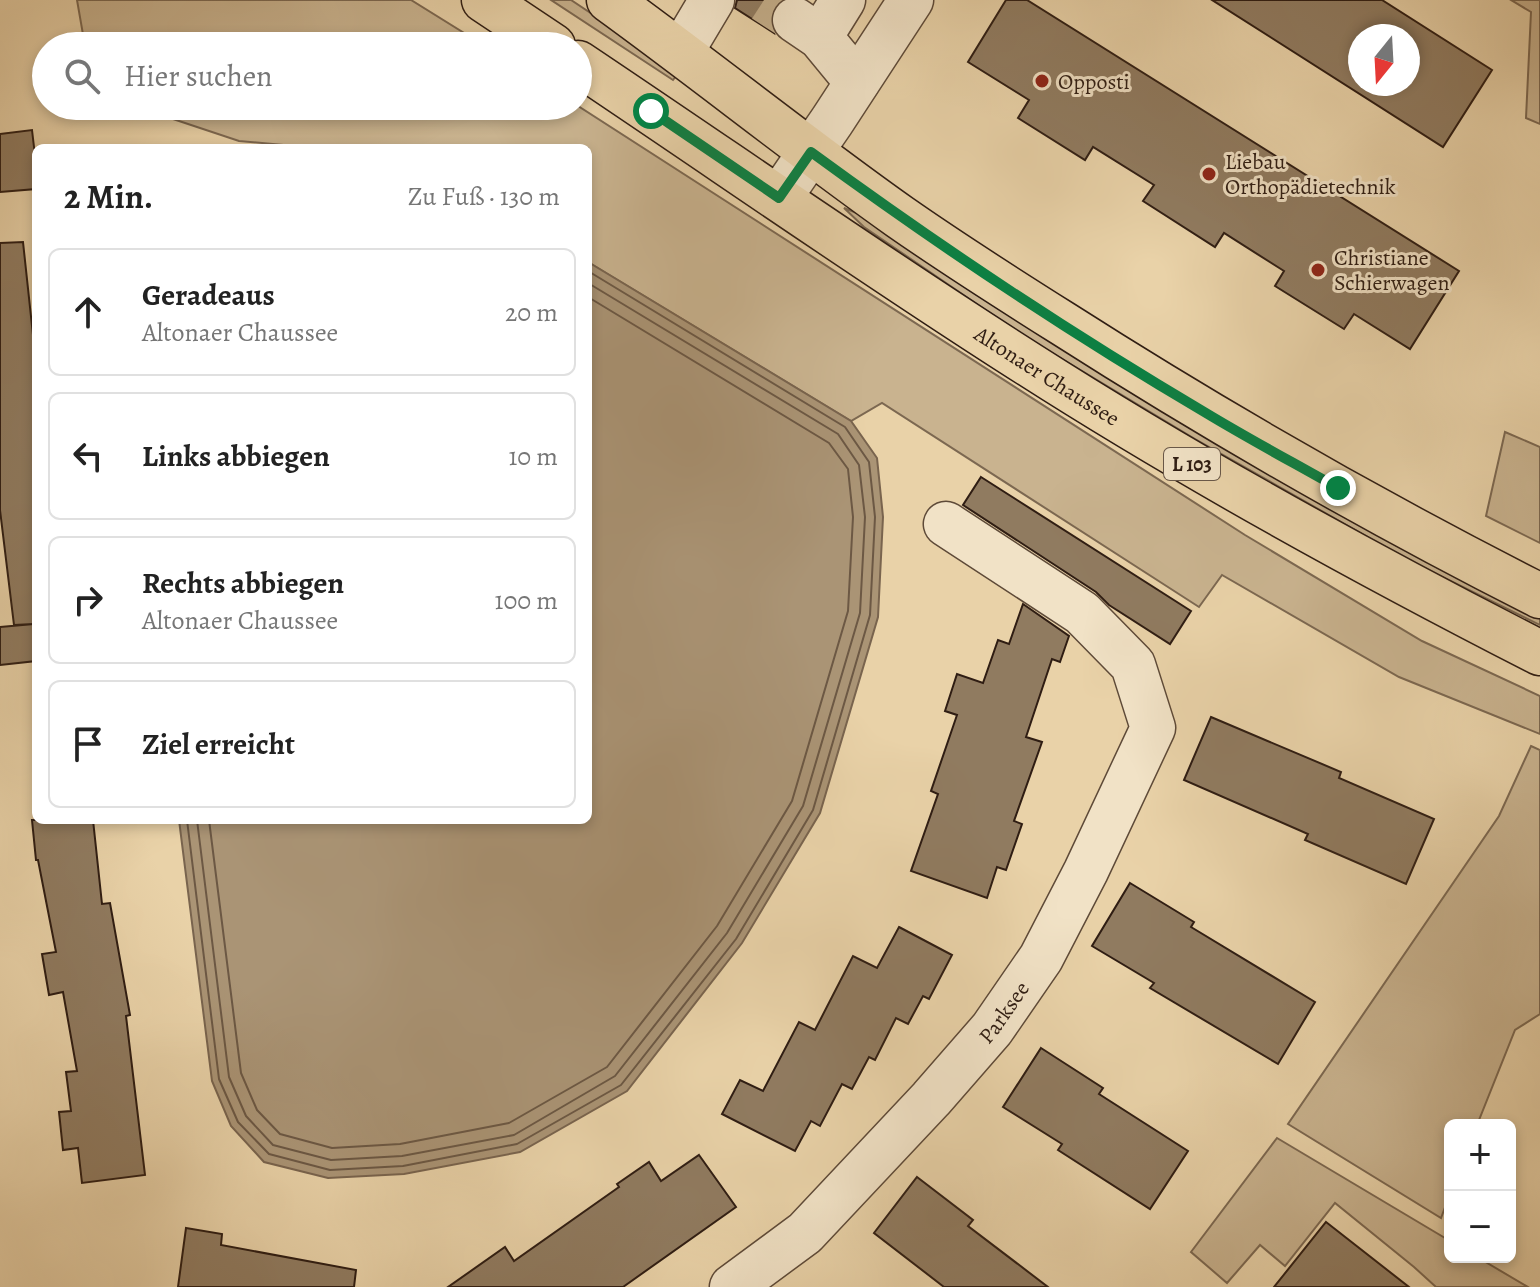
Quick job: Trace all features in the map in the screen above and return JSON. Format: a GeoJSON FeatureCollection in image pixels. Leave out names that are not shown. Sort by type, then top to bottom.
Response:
{"type":"FeatureCollection","features":[{"type":"Feature","properties":{"kind":"main road"},"geometry":{"type":"LineString","coordinates":[[484,0],[532,32]]}},
{"type":"Feature","properties":{"kind":"main road","name":"L 103"},"geometry":{"type":"LineString","coordinates":[[609,0],[901,218],[998,282],[1204,412],[1540,596]]}},
{"type":"Feature","properties":{"kind":"main road","name":"Altonaer Chaussee"},"geometry":{"type":"LineString","coordinates":[[592,72],[1032,366],[1179,456],[1433,599],[1540,653]]}},
{"type":"Feature","properties":{"kind":"street"},"geometry":{"type":"LineString","coordinates":[[681,52],[712,0]]}},
{"type":"Feature","properties":{"kind":"street"},"geometry":{"type":"LineString","coordinates":[[779,198],[911,0]]}},
{"type":"Feature","properties":{"kind":"street"},"geometry":{"type":"LineString","coordinates":[[822,14],[857,82]]}},
{"type":"Feature","properties":{"kind":"street","name":"Parksee"},"geometry":{"type":"LineString","coordinates":[[732,1287],[805,1233],[992,1029],[1041,958],[1153,728],[1133,665],[1082,613],[946,524]]}},
{"type":"Feature","properties":{"kind":"shaded area"},"geometry":{"type":"Polygon","coordinates":[[[77,0],[411,0],[462,32],[83,32],[77,0]]]}},
{"type":"Feature","properties":{"kind":"shaded area"},"geometry":{"type":"Polygon","coordinates":[[[551,0],[571,0],[679,72],[673,80],[551,0]]]}},
{"type":"Feature","properties":{"kind":"shaded area"},"geometry":{"type":"Polygon","coordinates":[[[1511,0],[1540,0],[1540,124],[1526,118],[1531,12],[1511,0]]]}},
{"type":"Feature","properties":{"kind":"shaded area"},"geometry":{"type":"Polygon","coordinates":[[[592,115],[1245,535],[1422,641],[1540,696],[1540,734],[1399,677],[1222,575],[1199,607],[882,403],[851,421],[592,264],[592,144],[272,144],[239,141],[176,120],[592,120],[592,115]]]}},
{"type":"Feature","properties":{"kind":"shaded area"},"geometry":{"type":"Polygon","coordinates":[[[844,208],[872,219],[1540,611],[1540,625],[1408,560],[1195,439],[1019,333],[864,227],[844,208]]]}},
{"type":"Feature","properties":{"kind":"shaded area"},"geometry":{"type":"Polygon","coordinates":[[[1505,432],[1540,447],[1540,543],[1486,516],[1505,432]]]}},
{"type":"Feature","properties":{"kind":"shaded area"},"geometry":{"type":"Polygon","coordinates":[[[1531,746],[1540,750],[1540,1014],[1515,1030],[1479,1119],[1444,1119],[1444,1210],[1441,1218],[1288,1124],[1499,816],[1531,746]]]}},
{"type":"Feature","properties":{"kind":"shaded area"},"geometry":{"type":"Polygon","coordinates":[[[1277,1138],[1444,1237],[1444,1263],[1487,1263],[1528,1287],[1436,1287],[1335,1203],[1285,1266],[1260,1245],[1227,1283],[1191,1252],[1277,1138]]]}},
{"type":"Feature","properties":{"kind":"water"},"geometry":{"type":"Polygon","coordinates":[[[592,264],[851,421],[877,458],[883,517],[878,617],[820,813],[742,943],[627,1091],[520,1152],[404,1174],[328,1178],[264,1162],[231,1126],[212,1081],[180,824],[592,824],[592,264]]]}},
{"type":"Feature","properties":{"kind":"building"},"geometry":{"type":"Polygon","coordinates":[[[737,0],[781,0],[770,17],[774,33],[735,8],[737,0]]]}},
{"type":"Feature","properties":{"kind":"building"},"geometry":{"type":"Polygon","coordinates":[[[1006,0],[1027,0],[1459,271],[1410,349],[1354,314],[1344,329],[1275,286],[1284,271],[1224,233],[1215,247],[1143,201],[1154,185],[1093,147],[1085,160],[1018,118],[1029,100],[968,62],[1006,0]]]}},
{"type":"Feature","properties":{"kind":"building"},"geometry":{"type":"Polygon","coordinates":[[[1212,0],[1382,0],[1420,24],[1348,24],[1348,87],[1212,0]]]}},
{"type":"Feature","properties":{"kind":"building"},"geometry":{"type":"Polygon","coordinates":[[[1420,24],[1492,70],[1443,147],[1363,96],[1420,96],[1420,24]]]}},
{"type":"Feature","properties":{"kind":"building"},"geometry":{"type":"Polygon","coordinates":[[[32,130],[32,189],[0,192],[0,134],[32,130]]]}},
{"type":"Feature","properties":{"kind":"building"},"geometry":{"type":"Polygon","coordinates":[[[23,242],[32,326],[32,624],[14,625],[0,510],[0,243],[23,242]]]}},
{"type":"Feature","properties":{"kind":"building"},"geometry":{"type":"Polygon","coordinates":[[[981,477],[1191,611],[1170,644],[963,505],[981,477]]]}},
{"type":"Feature","properties":{"kind":"building"},"geometry":{"type":"Polygon","coordinates":[[[1023,604],[1069,636],[1060,662],[1052,659],[1026,737],[1042,742],[1014,821],[1022,824],[1006,870],[997,867],[987,898],[911,871],[938,794],[931,791],[957,715],[945,711],[957,674],[983,683],[998,640],[1009,644],[1023,604]]]}},
{"type":"Feature","properties":{"kind":"building"},"geometry":{"type":"Polygon","coordinates":[[[32,624],[32,661],[0,665],[0,627],[32,624]]]}},
{"type":"Feature","properties":{"kind":"building"},"geometry":{"type":"Polygon","coordinates":[[[1211,717],[1341,772],[1339,778],[1434,819],[1406,884],[1305,840],[1308,834],[1184,780],[1211,717]]]}},
{"type":"Feature","properties":{"kind":"building"},"geometry":{"type":"Polygon","coordinates":[[[32,824],[93,824],[102,904],[110,903],[130,1015],[126,1016],[145,1175],[82,1183],[78,1148],[63,1150],[59,1112],[71,1111],[66,1072],[77,1071],[63,992],[49,995],[42,954],[56,952],[36,860],[32,824]]]}},
{"type":"Feature","properties":{"kind":"building"},"geometry":{"type":"Polygon","coordinates":[[[1130,883],[1194,922],[1191,927],[1315,1002],[1278,1064],[1150,988],[1154,983],[1092,946],[1130,883]]]}},
{"type":"Feature","properties":{"kind":"building"},"geometry":{"type":"Polygon","coordinates":[[[899,927],[952,955],[929,999],[923,996],[908,1024],[896,1018],[875,1060],[869,1057],[852,1089],[842,1084],[820,1126],[811,1121],[795,1151],[722,1114],[740,1080],[763,1091],[799,1022],[815,1030],[853,956],[877,968],[899,927]]]}},
{"type":"Feature","properties":{"kind":"building"},"geometry":{"type":"Polygon","coordinates":[[[1041,1048],[1103,1088],[1099,1094],[1188,1151],[1150,1209],[1058,1150],[1062,1144],[1003,1107],[1041,1048]]]}},
{"type":"Feature","properties":{"kind":"building"},"geometry":{"type":"Polygon","coordinates":[[[699,1155],[736,1207],[623,1287],[448,1287],[505,1247],[514,1261],[619,1187],[617,1184],[649,1162],[661,1181],[699,1155]]]}},
{"type":"Feature","properties":{"kind":"building"},"geometry":{"type":"Polygon","coordinates":[[[917,1177],[973,1220],[968,1226],[1048,1287],[944,1287],[874,1233],[917,1177]]]}},
{"type":"Feature","properties":{"kind":"building"},"geometry":{"type":"Polygon","coordinates":[[[1326,1222],[1409,1287],[1274,1287],[1326,1222]]]}},
{"type":"Feature","properties":{"kind":"building"},"geometry":{"type":"Polygon","coordinates":[[[186,1228],[222,1234],[221,1245],[356,1270],[354,1287],[178,1287],[186,1228]]]}},
{"type":"Feature","properties":{"kind":"tunnel"},"geometry":{"type":"LineString","coordinates":[[764,0],[795,20]]}},
{"type":"Feature","properties":{"kind":"place","name":"Opposti"},"geometry":{"type":"Point","coordinates":[1042,81]}},
{"type":"Feature","properties":{"kind":"place","name":"Liebau Orthopädietechnik"},"geometry":{"type":"Point","coordinates":[1209,174]}},
{"type":"Feature","properties":{"kind":"place","name":"Christiane Schierwagen"},"geometry":{"type":"Point","coordinates":[1318,270]}},
{"type":"Feature","properties":{"kind":"route"},"geometry":{"type":"LineString","coordinates":[[651,111],[779,198],[811,152],[901,218],[1108,353],[1338,488]]}}]}
